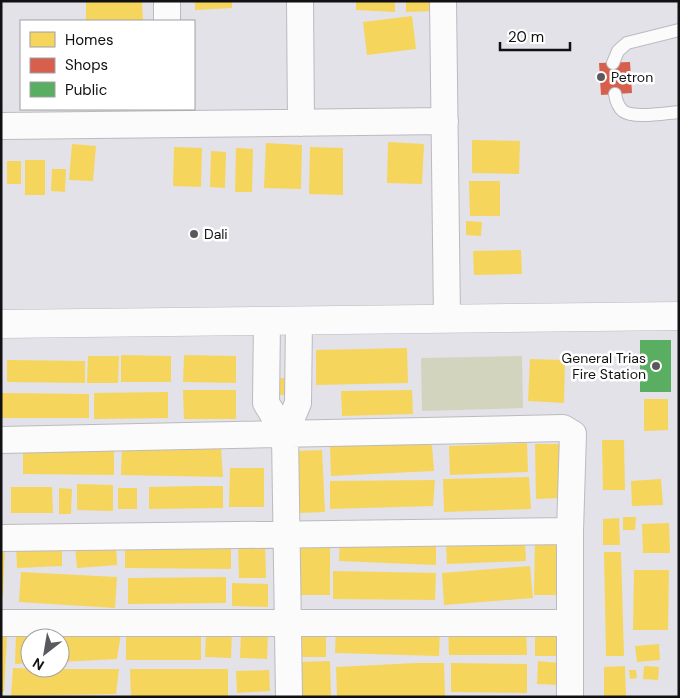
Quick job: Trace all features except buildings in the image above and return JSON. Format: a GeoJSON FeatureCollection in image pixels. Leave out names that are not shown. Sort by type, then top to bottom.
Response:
{"type":"FeatureCollection","features":[{"type":"Feature","properties":{"kind":"street"},"geometry":{"type":"LineString","coordinates":[[167,1],[167,20]]}},
{"type":"Feature","properties":{"kind":"street"},"geometry":{"type":"LineString","coordinates":[[300,1],[301,123]]}},
{"type":"Feature","properties":{"kind":"street"},"geometry":{"type":"LineString","coordinates":[[443,1],[447,319]]}},
{"type":"Feature","properties":{"kind":"street"},"geometry":{"type":"LineString","coordinates":[[1,126],[168,116],[301,123],[445,121]]}},
{"type":"Feature","properties":{"kind":"street"},"geometry":{"type":"LineString","coordinates":[[1,324],[679,316]]}},
{"type":"Feature","properties":{"kind":"street"},"geometry":{"type":"LineString","coordinates":[[289,697],[285,434],[298,403],[299,320]]}},
{"type":"Feature","properties":{"kind":"street"},"geometry":{"type":"LineString","coordinates":[[267,321],[266,403],[285,434]]}},
{"type":"Feature","properties":{"kind":"street"},"geometry":{"type":"LineString","coordinates":[[1,440],[563,428],[573,434],[570,530],[570,697]]}},
{"type":"Feature","properties":{"kind":"street"},"geometry":{"type":"LineString","coordinates":[[1,538],[570,530]]}},
{"type":"Feature","properties":{"kind":"street"},"geometry":{"type":"LineString","coordinates":[[1,623],[570,623]]}},
{"type":"Feature","properties":{"kind":"lane"},"geometry":{"type":"LineString","coordinates":[[613,63],[618,51],[627,43],[679,30]]}},
{"type":"Feature","properties":{"kind":"lane"},"geometry":{"type":"LineString","coordinates":[[615,94],[617,104],[624,112],[633,116],[679,112]]}},
{"type":"Feature","properties":{"kind":"green space"},"geometry":{"type":"Polygon","coordinates":[[[522,356],[523,408],[422,411],[421,358],[522,356]]]}},
{"type":"Feature","properties":{"kind":"place","name":"Petron"},"geometry":{"type":"Point","coordinates":[601,77]}},
{"type":"Feature","properties":{"kind":"place","name":"Dali"},"geometry":{"type":"Point","coordinates":[194,234]}},
{"type":"Feature","properties":{"kind":"place","name":"General Trias Fire Station"},"geometry":{"type":"Point","coordinates":[656,366]}}]}
